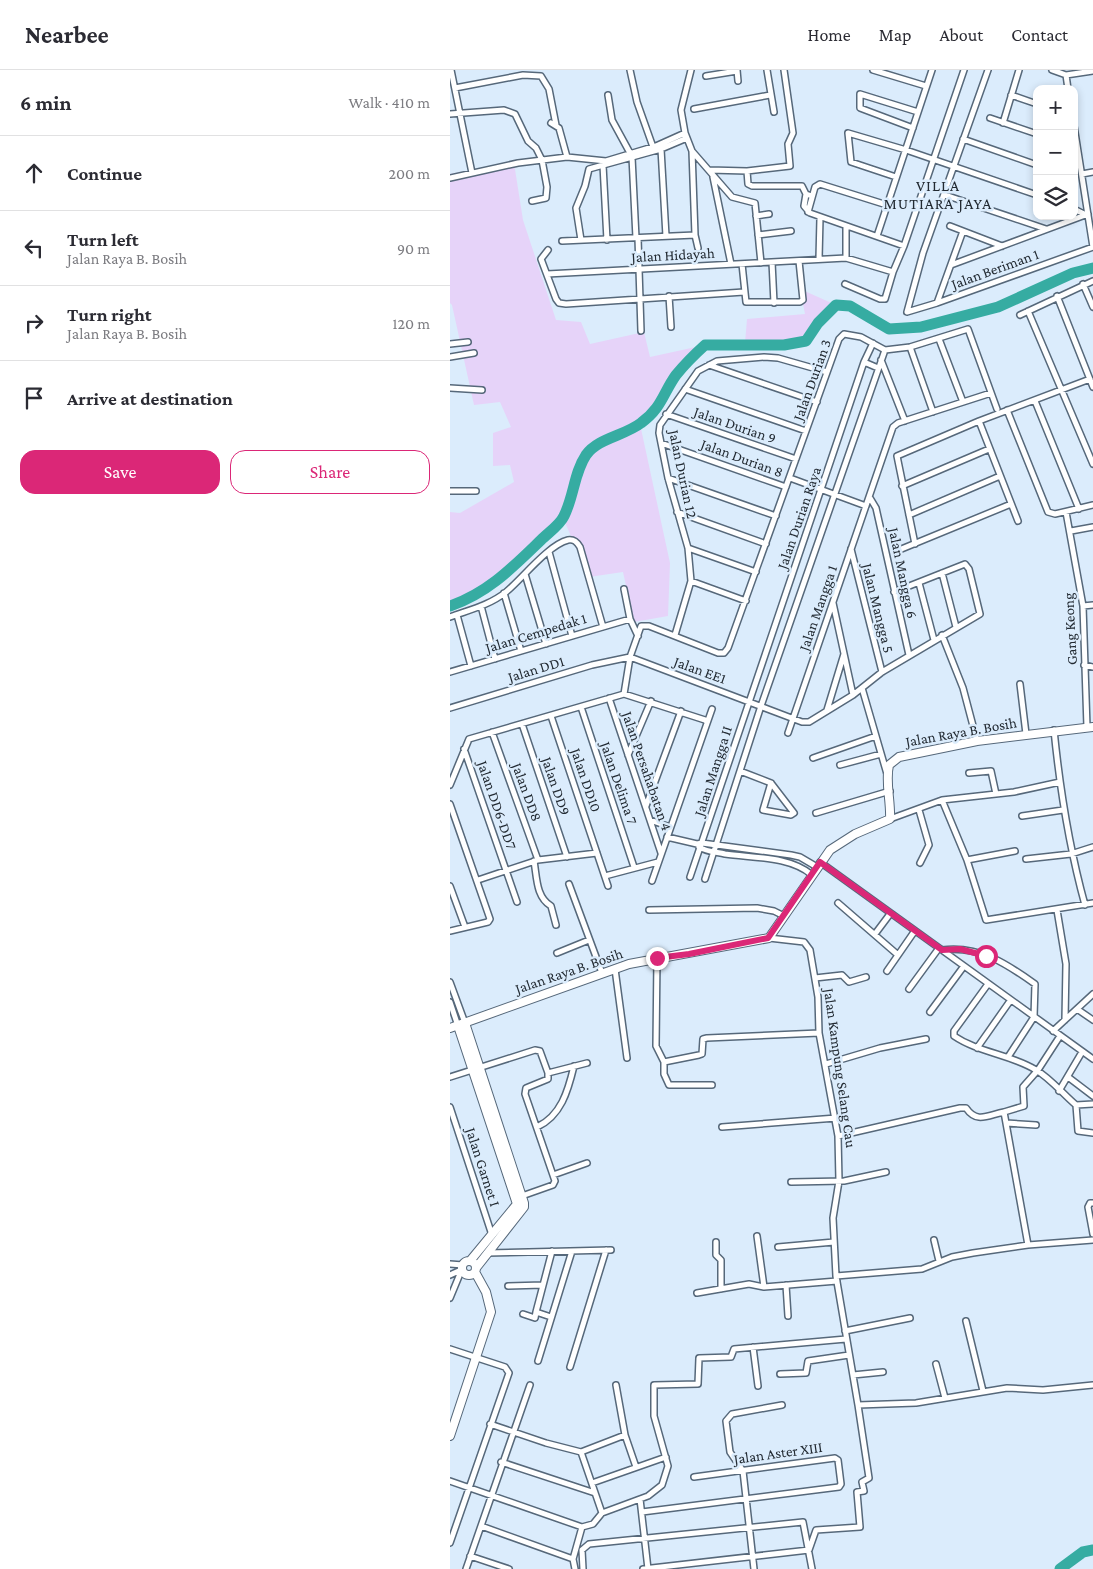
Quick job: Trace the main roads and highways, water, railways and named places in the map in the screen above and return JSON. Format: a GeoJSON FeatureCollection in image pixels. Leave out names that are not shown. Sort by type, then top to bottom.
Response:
{"type":"FeatureCollection","features":[{"type":"Feature","properties":{"kind":"main road","name":"Jalan Raya B. Bosih"},"geometry":{"type":"LineString","coordinates":[[458,1026],[614,969],[657,958],[689,954],[768,938],[818,865],[839,843],[890,819],[890,790],[887,774],[889,765],[893,761],[907,755],[978,742],[1054,730],[1090,727]]}},
{"type":"Feature","properties":{"kind":"main road"},"geometry":{"type":"LineString","coordinates":[[458,1026],[475,1068],[524,1207],[474,1272],[464,1274],[464,1266],[518,1204],[519,1197]]}},
{"type":"Feature","properties":{"kind":"main road"},"geometry":{"type":"LineString","coordinates":[[450,1436],[453,1418],[487,1312],[474,1272],[464,1266]]}},
{"type":"Feature","properties":{"kind":"waterway"},"geometry":{"type":"LineString","coordinates":[[450,606],[464,601],[488,587],[557,526],[567,508],[579,469],[586,455],[597,445],[627,431],[648,417],[658,406],[676,375],[705,345],[784,345],[806,341],[818,323],[836,305],[850,306],[889,329],[921,327],[998,307],[1073,273],[1093,268]]}},
{"type":"Feature","properties":{"kind":"waterway"},"geometry":{"type":"LineString","coordinates":[[1060,1569],[1083,1552],[1093,1550]]}},
{"type":"Feature","properties":{"kind":"district","name":"VILLA MUTIARA JAYA"},"geometry":{"type":"Point","coordinates":[938,194]}}]}
